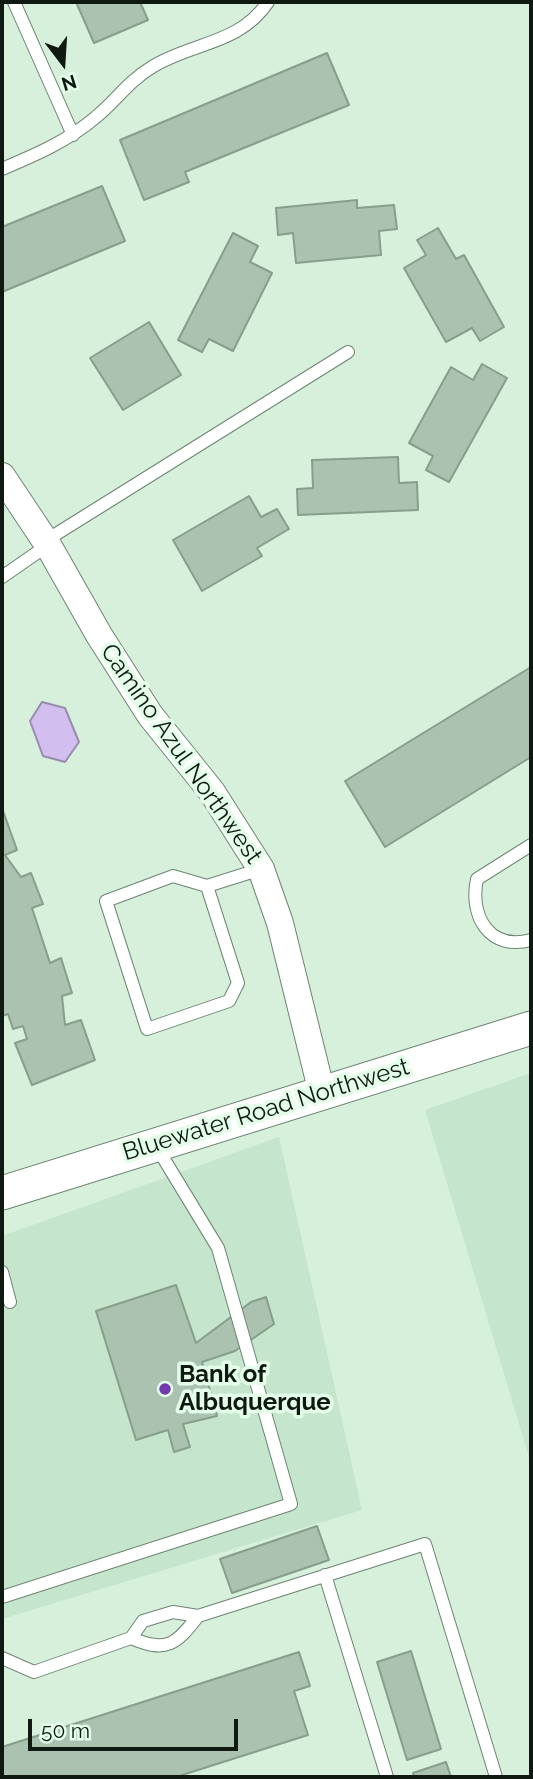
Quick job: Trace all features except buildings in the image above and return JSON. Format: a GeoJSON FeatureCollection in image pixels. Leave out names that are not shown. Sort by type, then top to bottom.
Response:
{"type":"FeatureCollection","features":[{"type":"Feature","properties":{"kind":"street","name":"Camino Azul Northwest"},"geometry":{"type":"LineString","coordinates":[[2,476],[46,543],[150,715],[212,792],[261,869],[280,923],[322,1093]]}},
{"type":"Feature","properties":{"kind":"street","name":"Bluewater Road Northwest"},"geometry":{"type":"LineString","coordinates":[[2,1193],[531,1028]]}},
{"type":"Feature","properties":{"kind":"lane"},"geometry":{"type":"LineString","coordinates":[[14,2],[73,135]]}},
{"type":"Feature","properties":{"kind":"lane"},"geometry":{"type":"LineString","coordinates":[[2,169],[48,150],[73,135],[98,116],[125,86],[145,72],[222,39],[256,19],[268,2]]}},
{"type":"Feature","properties":{"kind":"lane"},"geometry":{"type":"LineString","coordinates":[[2,577],[46,543],[348,352]]}},
{"type":"Feature","properties":{"kind":"lane"},"geometry":{"type":"LineString","coordinates":[[531,845],[477,879],[473,897],[478,915],[491,935],[504,942],[531,940]]}},
{"type":"Feature","properties":{"kind":"lane"},"geometry":{"type":"LineString","coordinates":[[207,886],[238,983],[229,1002],[147,1029],[106,901],[173,876],[207,886],[261,869]]}},
{"type":"Feature","properties":{"kind":"lane"},"geometry":{"type":"LineString","coordinates":[[2,1597],[291,1504],[218,1248],[156,1145]]}},
{"type":"Feature","properties":{"kind":"lane"},"geometry":{"type":"LineString","coordinates":[[2,1272],[10,1302]]}},
{"type":"Feature","properties":{"kind":"lane"},"geometry":{"type":"LineString","coordinates":[[2,1658],[34,1672],[131,1638],[143,1622],[153,1618],[173,1612],[198,1616],[425,1544],[496,1777]]}},
{"type":"Feature","properties":{"kind":"lane"},"geometry":{"type":"LineString","coordinates":[[326,1575],[387,1777]]}},
{"type":"Feature","properties":{"kind":"lane"},"geometry":{"type":"LineString","coordinates":[[131,1638],[153,1648],[180,1639],[198,1616]]}},
{"type":"Feature","properties":{"kind":"shaded area"},"geometry":{"type":"Polygon","coordinates":[[[42,702],[65,708],[79,742],[65,762],[43,756],[30,721],[42,702]]]}},
{"type":"Feature","properties":{"kind":"shaded area"},"geometry":{"type":"Polygon","coordinates":[[[531,1073],[531,1464],[425,1110],[531,1073]]]}},
{"type":"Feature","properties":{"kind":"shaded area"},"geometry":{"type":"Polygon","coordinates":[[[279,1137],[362,1510],[2,1619],[2,1236],[279,1137]]]}},
{"type":"Feature","properties":{"kind":"place","name":"Bank of Albuquerque"},"geometry":{"type":"Point","coordinates":[165,1389]}}]}
